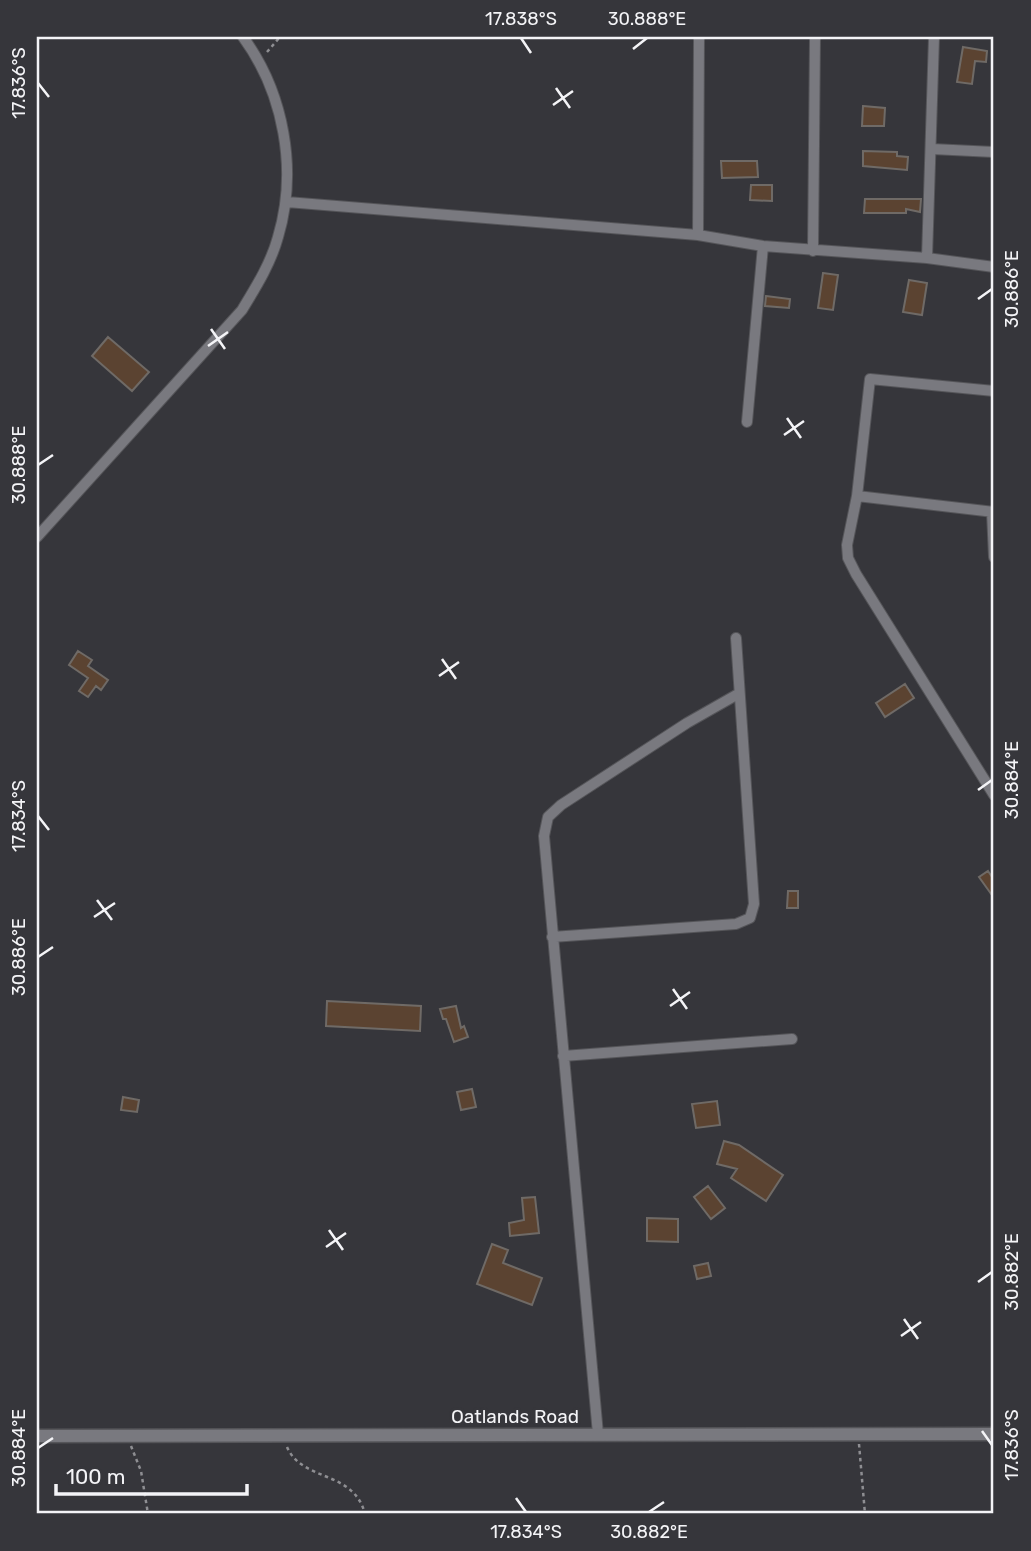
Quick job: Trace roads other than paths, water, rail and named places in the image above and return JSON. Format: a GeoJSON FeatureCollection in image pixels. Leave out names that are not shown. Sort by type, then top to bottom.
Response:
{"type":"FeatureCollection","features":[{"type":"Feature","properties":{"kind":"street"},"geometry":{"type":"LineString","coordinates":[[37,537],[216,341],[242,310],[264,273],[278,239],[287,202],[284,132],[276,98],[260,60],[243,37]]}},
{"type":"Feature","properties":{"kind":"street"},"geometry":{"type":"LineString","coordinates":[[698,235],[699,37]]}},
{"type":"Feature","properties":{"kind":"street"},"geometry":{"type":"LineString","coordinates":[[813,251],[815,37]]}},
{"type":"Feature","properties":{"kind":"street"},"geometry":{"type":"LineString","coordinates":[[927,258],[934,37]]}},
{"type":"Feature","properties":{"kind":"street"},"geometry":{"type":"LineString","coordinates":[[932,149],[994,152]]}},
{"type":"Feature","properties":{"kind":"street"},"geometry":{"type":"LineString","coordinates":[[287,202],[698,235],[763,246],[927,258],[994,267]]}},
{"type":"Feature","properties":{"kind":"street"},"geometry":{"type":"LineString","coordinates":[[747,422],[763,246]]}},
{"type":"Feature","properties":{"kind":"street"},"geometry":{"type":"LineString","coordinates":[[994,391],[870,379],[857,496],[847,545],[848,558],[994,795]]}},
{"type":"Feature","properties":{"kind":"street"},"geometry":{"type":"LineString","coordinates":[[857,496],[993,512],[994,557]]}},
{"type":"Feature","properties":{"kind":"street"},"geometry":{"type":"LineString","coordinates":[[552,937],[736,924],[750,918],[754,904],[736,638]]}},
{"type":"Feature","properties":{"kind":"street"},"geometry":{"type":"LineString","coordinates":[[598,1434],[544,836],[548,817],[561,805],[687,723],[738,694]]}},
{"type":"Feature","properties":{"kind":"street"},"geometry":{"type":"LineString","coordinates":[[563,1056],[792,1039]]}},
{"type":"Feature","properties":{"kind":"street","name":"Oatlands Road"},"geometry":{"type":"LineString","coordinates":[[37,1436],[994,1434]]}}]}
